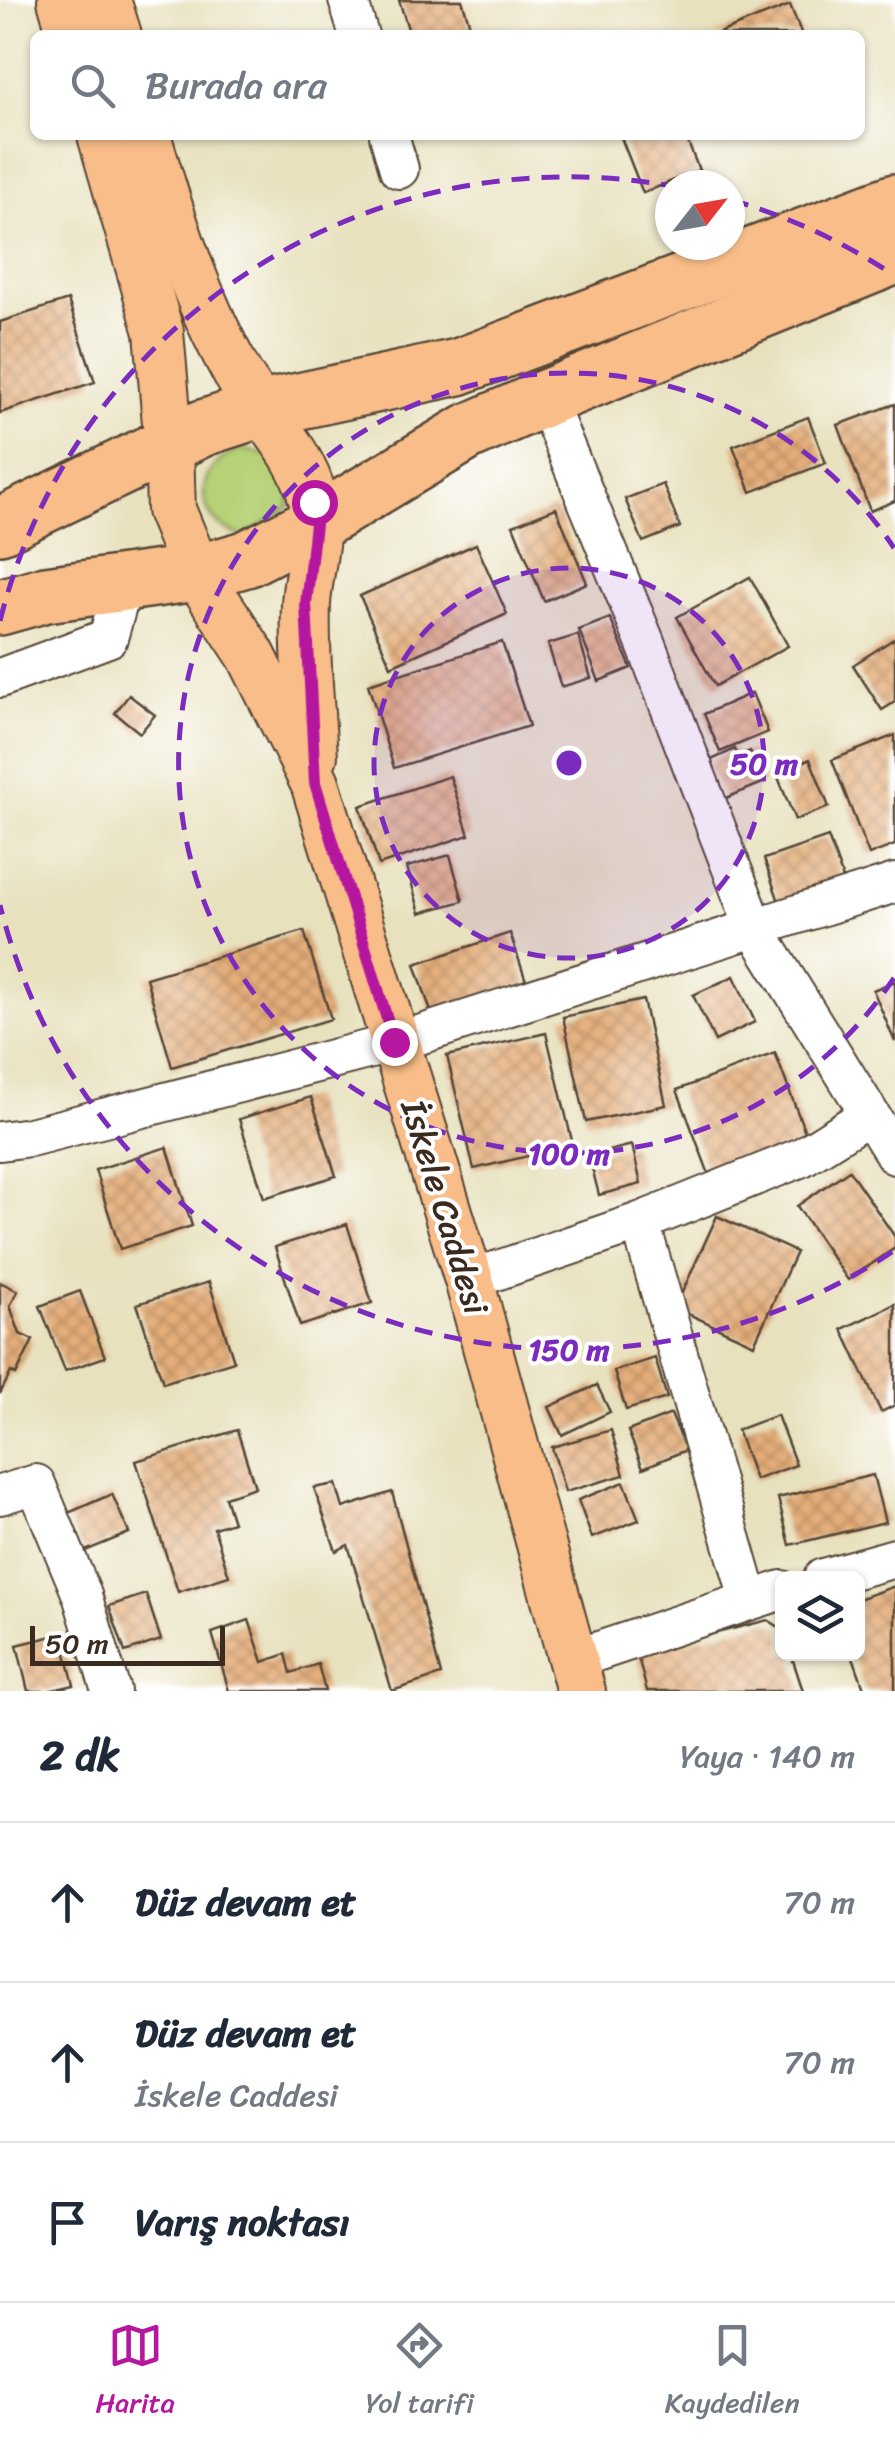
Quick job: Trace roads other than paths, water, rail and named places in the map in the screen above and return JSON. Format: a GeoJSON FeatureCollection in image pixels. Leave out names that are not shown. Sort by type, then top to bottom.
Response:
{"type":"FeatureCollection","features":[{"type":"Feature","properties":{"kind":"highway"},"geometry":{"type":"LineString","coordinates":[[0,526],[203,428],[262,410],[458,368],[895,202]]}},
{"type":"Feature","properties":{"kind":"highway"},"geometry":{"type":"LineString","coordinates":[[0,607],[46,594],[197,573],[246,559],[315,524],[468,432],[895,256]]}},
{"type":"Feature","properties":{"kind":"main road"},"geometry":{"type":"LineString","coordinates":[[62,0],[71,30]]}},
{"type":"Feature","properties":{"kind":"main road"},"geometry":{"type":"LineString","coordinates":[[106,0],[115,30]]}},
{"type":"Feature","properties":{"kind":"main road"},"geometry":{"type":"LineString","coordinates":[[103,140],[159,332],[171,510],[197,573],[251,655],[315,783]]}},
{"type":"Feature","properties":{"kind":"main road"},"geometry":{"type":"LineString","coordinates":[[148,140],[182,255],[236,372],[297,459],[314,502],[306,604],[315,783]]}},
{"type":"Feature","properties":{"kind":"main road","name":"İskele Caddesi"},"geometry":{"type":"LineString","coordinates":[[315,783],[469,1280],[576,1676]]}},
{"type":"Feature","properties":{"kind":"street"},"geometry":{"type":"LineString","coordinates":[[348,0],[357,30]]}},
{"type":"Feature","properties":{"kind":"street"},"geometry":{"type":"LineString","coordinates":[[544,398],[645,642],[755,929],[895,1155]]}},
{"type":"Feature","properties":{"kind":"street"},"geometry":{"type":"LineString","coordinates":[[0,678],[108,638],[124,581]]}},
{"type":"Feature","properties":{"kind":"street"},"geometry":{"type":"LineString","coordinates":[[0,1141],[30,1137],[394,1042],[895,883]]}},
{"type":"Feature","properties":{"kind":"street"},"geometry":{"type":"LineString","coordinates":[[469,1280],[640,1222],[802,1157],[869,1115]]}},
{"type":"Feature","properties":{"kind":"street"},"geometry":{"type":"LineString","coordinates":[[576,1676],[766,1594],[640,1222]]}},
{"type":"Feature","properties":{"kind":"street"},"geometry":{"type":"LineString","coordinates":[[0,1495],[36,1484],[82,1595],[111,1691]]}},
{"type":"Feature","properties":{"kind":"street"},"geometry":{"type":"LineString","coordinates":[[848,1571],[895,1558]]}}]}
